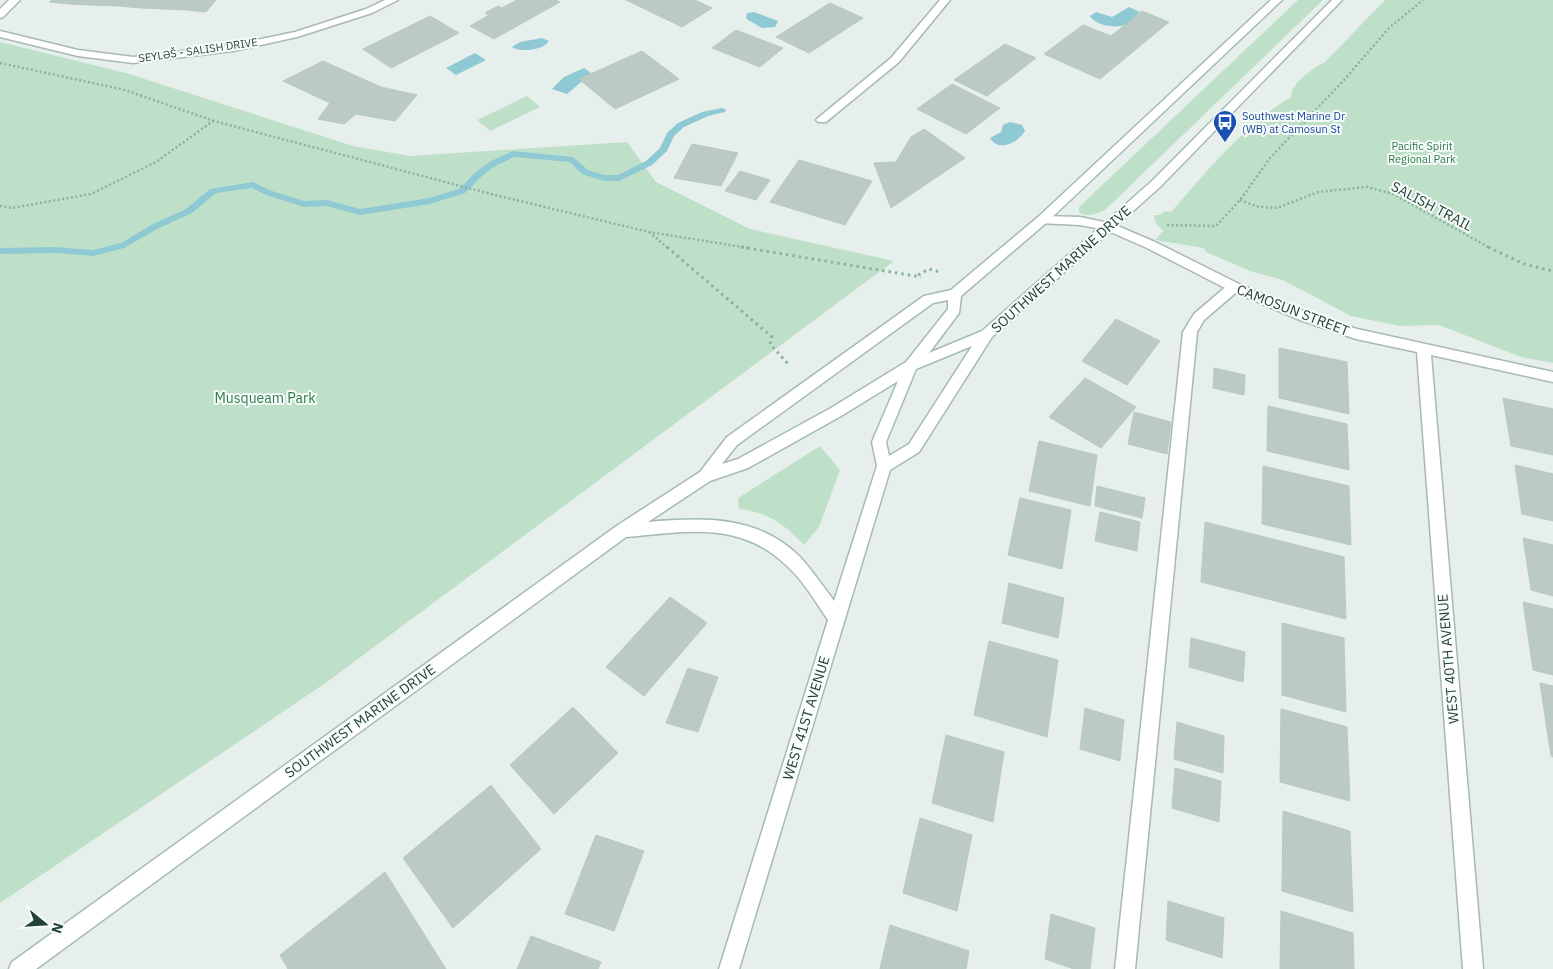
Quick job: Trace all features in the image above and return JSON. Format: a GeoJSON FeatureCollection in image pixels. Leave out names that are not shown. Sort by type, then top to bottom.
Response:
{"type":"FeatureCollection","features":[{"type":"Feature","properties":{"kind":"main road"},"geometry":{"type":"LineString","coordinates":[[0,15],[15,0]]}},
{"type":"Feature","properties":{"kind":"main road","name":"SEYLƏŠ - SALISH DRIVE"},"geometry":{"type":"LineString","coordinates":[[0,34],[78,53],[133,60],[233,48],[297,34],[369,11],[393,0]]}},
{"type":"Feature","properties":{"kind":"main road"},"geometry":{"type":"LineString","coordinates":[[822,120],[895,60],[945,0]]}},
{"type":"Feature","properties":{"kind":"main road","name":"SOUTHWEST MARINE DRIVE"},"geometry":{"type":"LineString","coordinates":[[704,476],[732,441],[755,424],[930,299],[954,294],[1042,220],[1277,0]]}},
{"type":"Feature","properties":{"kind":"main road","name":"SOUTHWEST MARINE DRIVE"},"geometry":{"type":"LineString","coordinates":[[19,969],[623,530],[704,476],[743,464],[836,412],[911,366],[987,334],[1156,184],[1337,0]]}},
{"type":"Feature","properties":{"kind":"main road","name":"CAMOSUN STREET"},"geometry":{"type":"LineString","coordinates":[[1042,220],[1080,221],[1108,227],[1151,244],[1234,287],[1305,316],[1356,334],[1553,377]]}},
{"type":"Feature","properties":{"kind":"main road"},"geometry":{"type":"LineString","coordinates":[[1125,969],[1190,332],[1199,317],[1234,287]]}},
{"type":"Feature","properties":{"kind":"main road","name":"WEST 41ST AVENUE"},"geometry":{"type":"LineString","coordinates":[[729,969],[884,466],[879,442],[911,366],[954,310],[954,294]]}},
{"type":"Feature","properties":{"kind":"main road"},"geometry":{"type":"LineString","coordinates":[[884,466],[914,448],[987,334]]}},
{"type":"Feature","properties":{"kind":"main road","name":"WEST 40TH AVENUE"},"geometry":{"type":"LineString","coordinates":[[1424,350],[1473,969]]}},
{"type":"Feature","properties":{"kind":"main road"},"geometry":{"type":"LineString","coordinates":[[623,530],[712,525],[736,527],[756,534],[780,550],[793,562],[837,618]]}},
{"type":"Feature","properties":{"kind":"path"},"geometry":{"type":"LineString","coordinates":[[1164,225],[1216,226],[1240,200],[1270,158],[1344,80],[1389,28],[1423,0]]}},
{"type":"Feature","properties":{"kind":"path"},"geometry":{"type":"LineString","coordinates":[[0,63],[125,90],[214,121],[491,194],[649,232],[917,275],[929,269]]}},
{"type":"Feature","properties":{"kind":"path"},"geometry":{"type":"LineString","coordinates":[[0,206],[12,208],[91,194],[156,162],[214,121]]}},
{"type":"Feature","properties":{"kind":"path","name":"SALISH TRAIL"},"geometry":{"type":"LineString","coordinates":[[1240,200],[1259,207],[1277,208],[1318,192],[1367,187],[1393,194],[1485,246],[1524,264],[1553,271]]}},
{"type":"Feature","properties":{"kind":"path"},"geometry":{"type":"LineString","coordinates":[[649,232],[772,337],[770,344],[790,366]]}},
{"type":"Feature","properties":{"kind":"green space"},"geometry":{"type":"Polygon","coordinates":[[[1298,0],[1323,0],[1105,210],[1088,215],[1079,212],[1079,207],[1298,0]]]}},
{"type":"Feature","properties":{"kind":"green space","name":"Pacific Spirit Regional Park"},"geometry":{"type":"Polygon","coordinates":[[[1385,0],[1553,0],[1553,363],[1521,357],[1439,325],[1400,326],[1351,316],[1283,280],[1250,271],[1206,252],[1204,248],[1155,240],[1163,231],[1155,222],[1154,215],[1160,215],[1165,211],[1171,212],[1242,135],[1257,121],[1291,97],[1292,91],[1299,81],[1325,62],[1385,0]]]}},
{"type":"Feature","properties":{"kind":"green space","name":"Musqueam Park"},"geometry":{"type":"Polygon","coordinates":[[[0,42],[126,73],[353,146],[410,156],[627,142],[656,182],[750,229],[894,261],[327,682],[0,903],[0,42]]]}},
{"type":"Feature","properties":{"kind":"green space"},"geometry":{"type":"Polygon","coordinates":[[[527,96],[540,107],[490,131],[477,120],[527,96]]]}},
{"type":"Feature","properties":{"kind":"green space"},"geometry":{"type":"Polygon","coordinates":[[[820,446],[840,470],[819,527],[804,545],[775,520],[759,513],[739,509],[738,498],[820,446]]]}},
{"type":"Feature","properties":{"kind":"water"},"geometry":{"type":"Polygon","coordinates":[[[1129,7],[1140,12],[1130,23],[1123,26],[1102,24],[1090,16],[1096,12],[1112,17],[1129,7]]]}},
{"type":"Feature","properties":{"kind":"water"},"geometry":{"type":"Polygon","coordinates":[[[754,12],[778,21],[775,27],[762,28],[746,18],[747,13],[754,12]]]}},
{"type":"Feature","properties":{"kind":"water"},"geometry":{"type":"Polygon","coordinates":[[[542,38],[549,41],[542,47],[520,50],[512,47],[520,42],[542,38]]]}},
{"type":"Feature","properties":{"kind":"water"},"geometry":{"type":"Polygon","coordinates":[[[475,53],[486,60],[456,75],[446,68],[475,53]]]}},
{"type":"Feature","properties":{"kind":"water"},"geometry":{"type":"Polygon","coordinates":[[[584,68],[594,75],[580,83],[567,94],[552,89],[564,77],[584,68]]]}},
{"type":"Feature","properties":{"kind":"water"},"geometry":{"type":"Polygon","coordinates":[[[1010,122],[1022,125],[1025,131],[1013,142],[998,145],[990,138],[1001,132],[1003,125],[1010,122]]]}},
{"type":"Feature","properties":{"kind":"building"},"geometry":{"type":"Polygon","coordinates":[[[52,0],[74,0],[70,4],[49,2],[52,0]]]}},
{"type":"Feature","properties":{"kind":"building"},"geometry":{"type":"Polygon","coordinates":[[[74,0],[96,0],[91,5],[70,4],[74,0]]]}},
{"type":"Feature","properties":{"kind":"building"},"geometry":{"type":"Polygon","coordinates":[[[96,0],[124,0],[118,6],[91,5],[96,0]]]}},
{"type":"Feature","properties":{"kind":"building"},"geometry":{"type":"Polygon","coordinates":[[[124,0],[148,0],[141,8],[118,6],[124,0]]]}},
{"type":"Feature","properties":{"kind":"building"},"geometry":{"type":"Polygon","coordinates":[[[148,0],[173,0],[165,9],[141,8],[148,0]]]}},
{"type":"Feature","properties":{"kind":"building"},"geometry":{"type":"Polygon","coordinates":[[[173,0],[194,0],[186,10],[165,9],[173,0]]]}},
{"type":"Feature","properties":{"kind":"building"},"geometry":{"type":"Polygon","coordinates":[[[194,0],[216,0],[206,12],[186,10],[194,0]]]}},
{"type":"Feature","properties":{"kind":"building"},"geometry":{"type":"Polygon","coordinates":[[[517,0],[556,0],[560,2],[494,39],[470,26],[489,15],[485,13],[498,6],[502,8],[517,0]]]}},
{"type":"Feature","properties":{"kind":"building"},"geometry":{"type":"Polygon","coordinates":[[[626,0],[695,0],[712,8],[682,27],[626,0]]]}},
{"type":"Feature","properties":{"kind":"building"},"geometry":{"type":"Polygon","coordinates":[[[830,3],[863,18],[809,53],[776,37],[830,3]]]}},
{"type":"Feature","properties":{"kind":"building"},"geometry":{"type":"Polygon","coordinates":[[[1142,11],[1169,22],[1100,79],[1044,54],[1083,25],[1111,36],[1142,11]]]}},
{"type":"Feature","properties":{"kind":"building"},"geometry":{"type":"Polygon","coordinates":[[[430,16],[459,33],[391,68],[363,49],[430,16]]]}},
{"type":"Feature","properties":{"kind":"building"},"geometry":{"type":"Polygon","coordinates":[[[736,30],[783,48],[760,67],[712,48],[736,30]]]}},
{"type":"Feature","properties":{"kind":"building"},"geometry":{"type":"Polygon","coordinates":[[[1005,44],[1036,58],[987,96],[954,80],[1005,44]]]}},
{"type":"Feature","properties":{"kind":"building"},"geometry":{"type":"Polygon","coordinates":[[[642,51],[679,79],[615,109],[579,79],[642,51]]]}},
{"type":"Feature","properties":{"kind":"building"},"geometry":{"type":"Polygon","coordinates":[[[323,61],[381,87],[417,95],[395,121],[356,114],[344,124],[318,119],[330,103],[283,81],[323,61]]]}},
{"type":"Feature","properties":{"kind":"building"},"geometry":{"type":"Polygon","coordinates":[[[952,84],[1000,108],[966,134],[917,109],[952,84]]]}},
{"type":"Feature","properties":{"kind":"building"},"geometry":{"type":"Polygon","coordinates":[[[924,129],[965,158],[891,208],[874,163],[896,162],[911,137],[924,129]]]}},
{"type":"Feature","properties":{"kind":"building"},"geometry":{"type":"Polygon","coordinates":[[[692,144],[738,153],[721,186],[674,178],[692,144]]]}},
{"type":"Feature","properties":{"kind":"building"},"geometry":{"type":"Polygon","coordinates":[[[799,160],[872,181],[845,225],[770,202],[799,160]]]}},
{"type":"Feature","properties":{"kind":"building"},"geometry":{"type":"Polygon","coordinates":[[[740,171],[770,180],[756,200],[725,191],[740,171]]]}},
{"type":"Feature","properties":{"kind":"building"},"geometry":{"type":"Polygon","coordinates":[[[1116,319],[1160,341],[1127,385],[1082,361],[1116,319]]]}},
{"type":"Feature","properties":{"kind":"building"},"geometry":{"type":"Polygon","coordinates":[[[1279,348],[1347,362],[1349,414],[1279,398],[1279,348]]]}},
{"type":"Feature","properties":{"kind":"building"},"geometry":{"type":"Polygon","coordinates":[[[1214,368],[1245,375],[1244,395],[1213,388],[1214,368]]]}},
{"type":"Feature","properties":{"kind":"building"},"geometry":{"type":"Polygon","coordinates":[[[1085,378],[1136,407],[1101,448],[1049,417],[1085,378]]]}},
{"type":"Feature","properties":{"kind":"building"},"geometry":{"type":"Polygon","coordinates":[[[1503,398],[1553,409],[1553,455],[1511,446],[1503,398]]]}},
{"type":"Feature","properties":{"kind":"building"},"geometry":{"type":"Polygon","coordinates":[[[1268,406],[1347,424],[1349,470],[1267,451],[1268,406]]]}},
{"type":"Feature","properties":{"kind":"building"},"geometry":{"type":"Polygon","coordinates":[[[1134,412],[1171,422],[1167,454],[1128,444],[1134,412]]]}},
{"type":"Feature","properties":{"kind":"building"},"geometry":{"type":"Polygon","coordinates":[[[1039,441],[1097,455],[1090,506],[1029,491],[1039,441]]]}},
{"type":"Feature","properties":{"kind":"building"},"geometry":{"type":"Polygon","coordinates":[[[1515,465],[1553,474],[1553,521],[1522,514],[1515,465]]]}},
{"type":"Feature","properties":{"kind":"building"},"geometry":{"type":"Polygon","coordinates":[[[1263,466],[1349,486],[1351,545],[1262,524],[1263,466]]]}},
{"type":"Feature","properties":{"kind":"building"},"geometry":{"type":"Polygon","coordinates":[[[1097,486],[1145,498],[1142,518],[1095,506],[1097,486]]]}},
{"type":"Feature","properties":{"kind":"building"},"geometry":{"type":"Polygon","coordinates":[[[1020,498],[1071,510],[1062,569],[1008,555],[1020,498]]]}},
{"type":"Feature","properties":{"kind":"building"},"geometry":{"type":"Polygon","coordinates":[[[1100,512],[1140,522],[1137,551],[1095,541],[1100,512]]]}},
{"type":"Feature","properties":{"kind":"building"},"geometry":{"type":"Polygon","coordinates":[[[1205,522],[1344,557],[1346,619],[1201,582],[1205,522]]]}},
{"type":"Feature","properties":{"kind":"building"},"geometry":{"type":"Polygon","coordinates":[[[1523,538],[1553,545],[1553,596],[1531,590],[1523,538]]]}},
{"type":"Feature","properties":{"kind":"building"},"geometry":{"type":"Polygon","coordinates":[[[1009,583],[1064,598],[1058,638],[1002,623],[1009,583]]]}},
{"type":"Feature","properties":{"kind":"building"},"geometry":{"type":"Polygon","coordinates":[[[670,597],[707,623],[644,696],[606,667],[670,597]]]}},
{"type":"Feature","properties":{"kind":"building"},"geometry":{"type":"Polygon","coordinates":[[[1523,602],[1553,609],[1553,675],[1533,670],[1523,602]]]}},
{"type":"Feature","properties":{"kind":"building"},"geometry":{"type":"Polygon","coordinates":[[[1282,623],[1344,638],[1346,712],[1282,695],[1282,623]]]}},
{"type":"Feature","properties":{"kind":"building"},"geometry":{"type":"Polygon","coordinates":[[[1191,638],[1245,652],[1243,682],[1189,667],[1191,638]]]}},
{"type":"Feature","properties":{"kind":"building"},"geometry":{"type":"Polygon","coordinates":[[[989,641],[1058,660],[1047,737],[974,715],[989,641]]]}},
{"type":"Feature","properties":{"kind":"building"},"geometry":{"type":"Polygon","coordinates":[[[688,668],[718,677],[698,732],[666,723],[688,668]]]}},
{"type":"Feature","properties":{"kind":"building"},"geometry":{"type":"Polygon","coordinates":[[[1540,683],[1553,686],[1553,757],[1551,756],[1540,683]]]}},
{"type":"Feature","properties":{"kind":"building"},"geometry":{"type":"Polygon","coordinates":[[[573,707],[618,753],[554,814],[510,765],[573,707]]]}},
{"type":"Feature","properties":{"kind":"building"},"geometry":{"type":"Polygon","coordinates":[[[1085,708],[1124,720],[1120,761],[1080,749],[1085,708]]]}},
{"type":"Feature","properties":{"kind":"building"},"geometry":{"type":"Polygon","coordinates":[[[1281,709],[1347,727],[1350,801],[1280,782],[1281,709]]]}},
{"type":"Feature","properties":{"kind":"building"},"geometry":{"type":"Polygon","coordinates":[[[1177,722],[1224,736],[1223,773],[1174,759],[1177,722]]]}},
{"type":"Feature","properties":{"kind":"building"},"geometry":{"type":"Polygon","coordinates":[[[946,735],[1004,752],[993,822],[932,803],[946,735]]]}},
{"type":"Feature","properties":{"kind":"building"},"geometry":{"type":"Polygon","coordinates":[[[1175,768],[1221,781],[1219,822],[1172,808],[1175,768]]]}},
{"type":"Feature","properties":{"kind":"building"},"geometry":{"type":"Polygon","coordinates":[[[491,785],[541,849],[453,928],[403,858],[491,785]]]}},
{"type":"Feature","properties":{"kind":"building"},"geometry":{"type":"Polygon","coordinates":[[[1283,811],[1350,831],[1353,912],[1282,891],[1283,811]]]}},
{"type":"Feature","properties":{"kind":"building"},"geometry":{"type":"Polygon","coordinates":[[[920,818],[972,835],[957,911],[903,893],[920,818]]]}},
{"type":"Feature","properties":{"kind":"building"},"geometry":{"type":"Polygon","coordinates":[[[596,835],[644,851],[614,931],[565,914],[596,835]]]}},
{"type":"Feature","properties":{"kind":"building"},"geometry":{"type":"Polygon","coordinates":[[[385,872],[446,969],[288,969],[280,955],[385,872]]]}},
{"type":"Feature","properties":{"kind":"building"},"geometry":{"type":"Polygon","coordinates":[[[1168,901],[1224,918],[1222,958],[1166,940],[1168,901]]]}},
{"type":"Feature","properties":{"kind":"building"},"geometry":{"type":"Polygon","coordinates":[[[1281,911],[1353,933],[1354,969],[1280,969],[1281,911]]]}},
{"type":"Feature","properties":{"kind":"building"},"geometry":{"type":"Polygon","coordinates":[[[1051,914],[1095,928],[1090,969],[1074,969],[1045,959],[1051,914]]]}},
{"type":"Feature","properties":{"kind":"building"},"geometry":{"type":"Polygon","coordinates":[[[890,925],[969,951],[966,969],[880,969],[890,925]]]}},
{"type":"Feature","properties":{"kind":"building"},"geometry":{"type":"Polygon","coordinates":[[[531,936],[601,962],[598,969],[517,969],[531,936]]]}},
{"type":"Feature","properties":{"kind":"waterway"},"geometry":{"type":"LineString","coordinates":[[0,251],[55,250],[93,253],[124,245],[156,226],[189,211],[213,191],[253,185],[269,193],[304,204],[327,203],[360,212],[430,201],[462,191],[480,173],[494,163],[513,154],[573,160],[585,172],[604,178],[619,178],[649,163],[664,149],[670,135],[681,125],[705,114],[722,110]]}},
{"type":"Feature","properties":{"kind":"place","name":"Southwest Marine Dr (WB) at Camosun St"},"geometry":{"type":"Point","coordinates":[1225,143]}}]}
